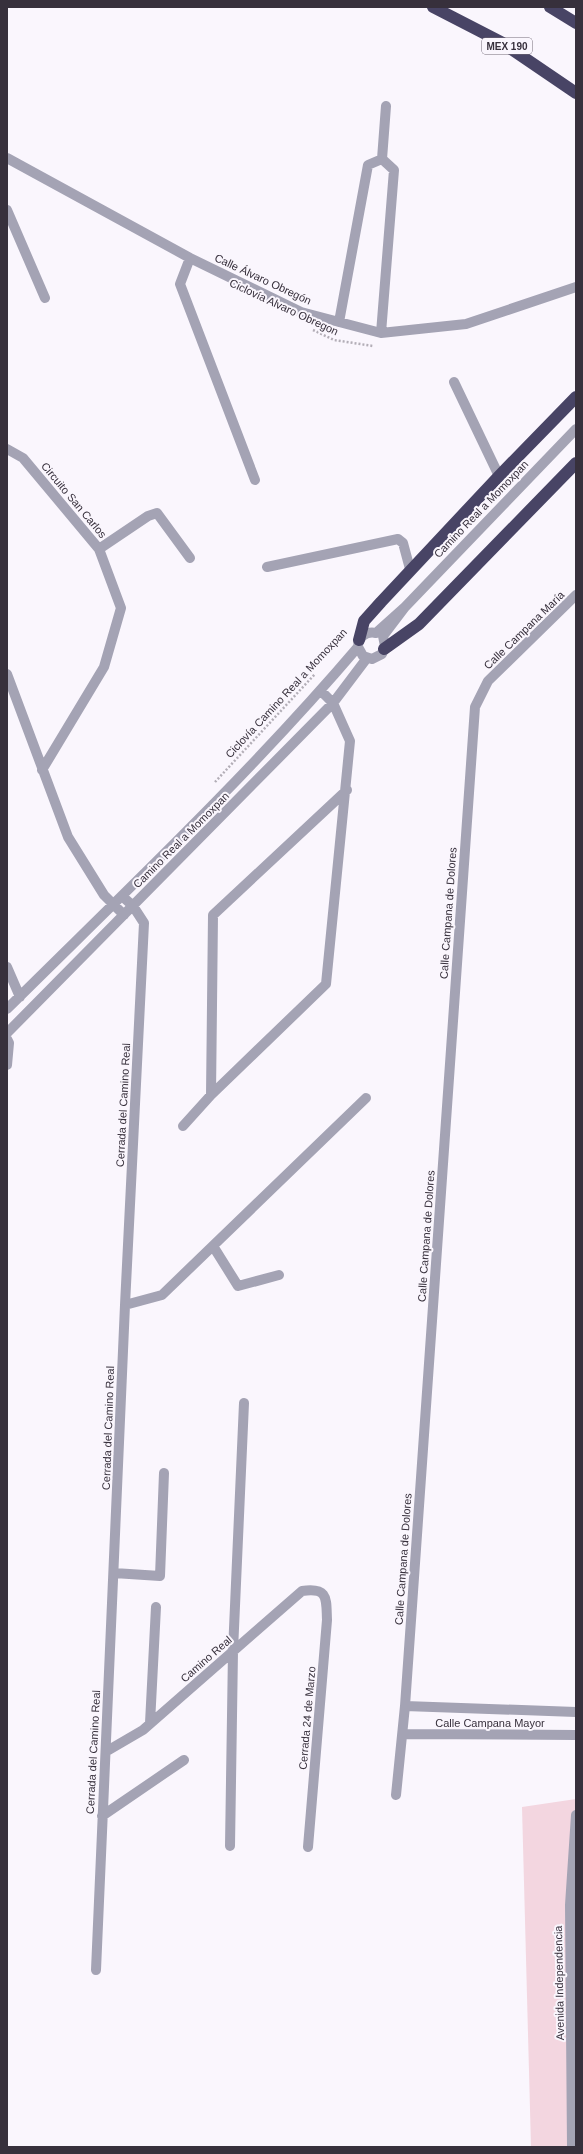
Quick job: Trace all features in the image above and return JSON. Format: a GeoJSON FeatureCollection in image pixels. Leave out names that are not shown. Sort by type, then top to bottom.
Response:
{"type":"FeatureCollection","features":[{"type":"Feature","properties":{"kind":"highway","name":"MEX 190"},"geometry":{"type":"LineString","coordinates":[[433,7],[501,42],[576,93]]}},
{"type":"Feature","properties":{"kind":"highway"},"geometry":{"type":"LineString","coordinates":[[550,7],[576,23]]}},
{"type":"Feature","properties":{"kind":"highway"},"geometry":{"type":"LineString","coordinates":[[359,644],[364,621],[410,569],[576,397]]}},
{"type":"Feature","properties":{"kind":"highway"},"geometry":{"type":"LineString","coordinates":[[384,649],[420,624],[576,463]]}},
{"type":"Feature","properties":{"kind":"street"},"geometry":{"type":"LineString","coordinates":[[382,159],[386,106]]}},
{"type":"Feature","properties":{"kind":"street","name":"Calle Álvaro Obregón"},"geometry":{"type":"LineString","coordinates":[[7,158],[190,258],[300,312],[381,333],[466,324],[576,287]]}},
{"type":"Feature","properties":{"kind":"street"},"geometry":{"type":"LineString","coordinates":[[339,322],[368,165],[382,159]]}},
{"type":"Feature","properties":{"kind":"street"},"geometry":{"type":"LineString","coordinates":[[381,333],[394,170],[382,159]]}},
{"type":"Feature","properties":{"kind":"street"},"geometry":{"type":"LineString","coordinates":[[7,210],[45,298]]}},
{"type":"Feature","properties":{"kind":"street"},"geometry":{"type":"LineString","coordinates":[[190,258],[180,284],[255,480]]}},
{"type":"Feature","properties":{"kind":"street"},"geometry":{"type":"LineString","coordinates":[[454,382],[499,476]]}},
{"type":"Feature","properties":{"kind":"street","name":"Camino Real a Momoxpan"},"geometry":{"type":"LineString","coordinates":[[7,1009],[113,904],[157,863],[321,691],[359,644],[366,633],[376,633],[405,607],[576,430]]}},
{"type":"Feature","properties":{"kind":"street","name":"Circuito San Carlos"},"geometry":{"type":"LineString","coordinates":[[7,449],[23,458],[99,549],[121,608],[104,667],[42,770]]}},
{"type":"Feature","properties":{"kind":"street"},"geometry":{"type":"LineString","coordinates":[[99,549],[148,516],[157,513],[190,558]]}},
{"type":"Feature","properties":{"kind":"street"},"geometry":{"type":"LineString","coordinates":[[267,567],[398,539],[403,543],[410,569]]}},
{"type":"Feature","properties":{"kind":"street","name":"Calle Campana María"},"geometry":{"type":"LineString","coordinates":[[488,681],[576,595]]}},
{"type":"Feature","properties":{"kind":"street","name":"Camino Real a Momoxpan"},"geometry":{"type":"LineString","coordinates":[[7,1034],[333,703],[367,658],[378,657],[384,649],[383,636],[405,607]]}},
{"type":"Feature","properties":{"kind":"street"},"geometry":{"type":"LineString","coordinates":[[359,644],[360,652],[367,658]]}},
{"type":"Feature","properties":{"kind":"street"},"geometry":{"type":"LineString","coordinates":[[7,674],[68,837],[104,895],[124,914]]}},
{"type":"Feature","properties":{"kind":"street","name":"Calle Campana de Dolores"},"geometry":{"type":"LineString","coordinates":[[396,1795],[403,1734],[475,707],[488,681]]}},
{"type":"Feature","properties":{"kind":"street"},"geometry":{"type":"LineString","coordinates":[[182,1126],[211,1095],[326,984],[347,790],[350,741],[333,703],[321,691]]}},
{"type":"Feature","properties":{"kind":"street"},"geometry":{"type":"LineString","coordinates":[[211,1095],[213,915],[347,790]]}},
{"type":"Feature","properties":{"kind":"street","name":"Cerrada del Camino Real"},"geometry":{"type":"LineString","coordinates":[[96,1970],[102,1816],[107,1751],[124,1306],[144,923],[133,906],[122,896]]}},
{"type":"Feature","properties":{"kind":"street"},"geometry":{"type":"LineString","coordinates":[[7,967],[20,997]]}},
{"type":"Feature","properties":{"kind":"street"},"geometry":{"type":"LineString","coordinates":[[7,1039],[9,1043],[7,1065]]}},
{"type":"Feature","properties":{"kind":"street"},"geometry":{"type":"LineString","coordinates":[[124,1306],[162,1295],[366,1098]]}},
{"type":"Feature","properties":{"kind":"street"},"geometry":{"type":"LineString","coordinates":[[213,1246],[238,1286],[279,1275]]}},
{"type":"Feature","properties":{"kind":"street"},"geometry":{"type":"LineString","coordinates":[[230,1846],[233,1651],[244,1403]]}},
{"type":"Feature","properties":{"kind":"street"},"geometry":{"type":"LineString","coordinates":[[114,1573],[160,1576],[164,1473]]}},
{"type":"Feature","properties":{"kind":"street","name":"Camino Real"},"geometry":{"type":"LineString","coordinates":[[107,1751],[143,1730],[302,1591],[315,1589],[321,1591]]}},
{"type":"Feature","properties":{"kind":"street","name":"Cerrada 24 de Marzo"},"geometry":{"type":"LineString","coordinates":[[308,1847],[327,1620],[326,1597],[321,1591]]}},
{"type":"Feature","properties":{"kind":"street"},"geometry":{"type":"LineString","coordinates":[[150,1723],[156,1607]]}},
{"type":"Feature","properties":{"kind":"street","name":"Calle Campana Mayor"},"geometry":{"type":"LineString","coordinates":[[405,1706],[576,1712]]}},
{"type":"Feature","properties":{"kind":"street","name":"Calle Campana Mayor"},"geometry":{"type":"LineString","coordinates":[[403,1734],[576,1735]]}},
{"type":"Feature","properties":{"kind":"street"},"geometry":{"type":"LineString","coordinates":[[102,1816],[184,1760]]}},
{"type":"Feature","properties":{"kind":"street","name":"Avenida Independencia"},"geometry":{"type":"LineString","coordinates":[[572,2147],[570,1905],[576,1815]]}},
{"type":"Feature","properties":{"kind":"path","name":"Ciclovía Alvaro Obregon"},"geometry":{"type":"LineString","coordinates":[[306,327],[334,340],[380,347]]}},
{"type":"Feature","properties":{"kind":"path","name":"Ciclovía Camino Real a Momoxpan"},"geometry":{"type":"LineString","coordinates":[[214,783],[316,673]]}},
{"type":"Feature","properties":{"kind":"shaded area"},"geometry":{"type":"Polygon","coordinates":[[[576,1799],[576,2147],[531,2147],[522,1807],[576,1799]]]}}]}
